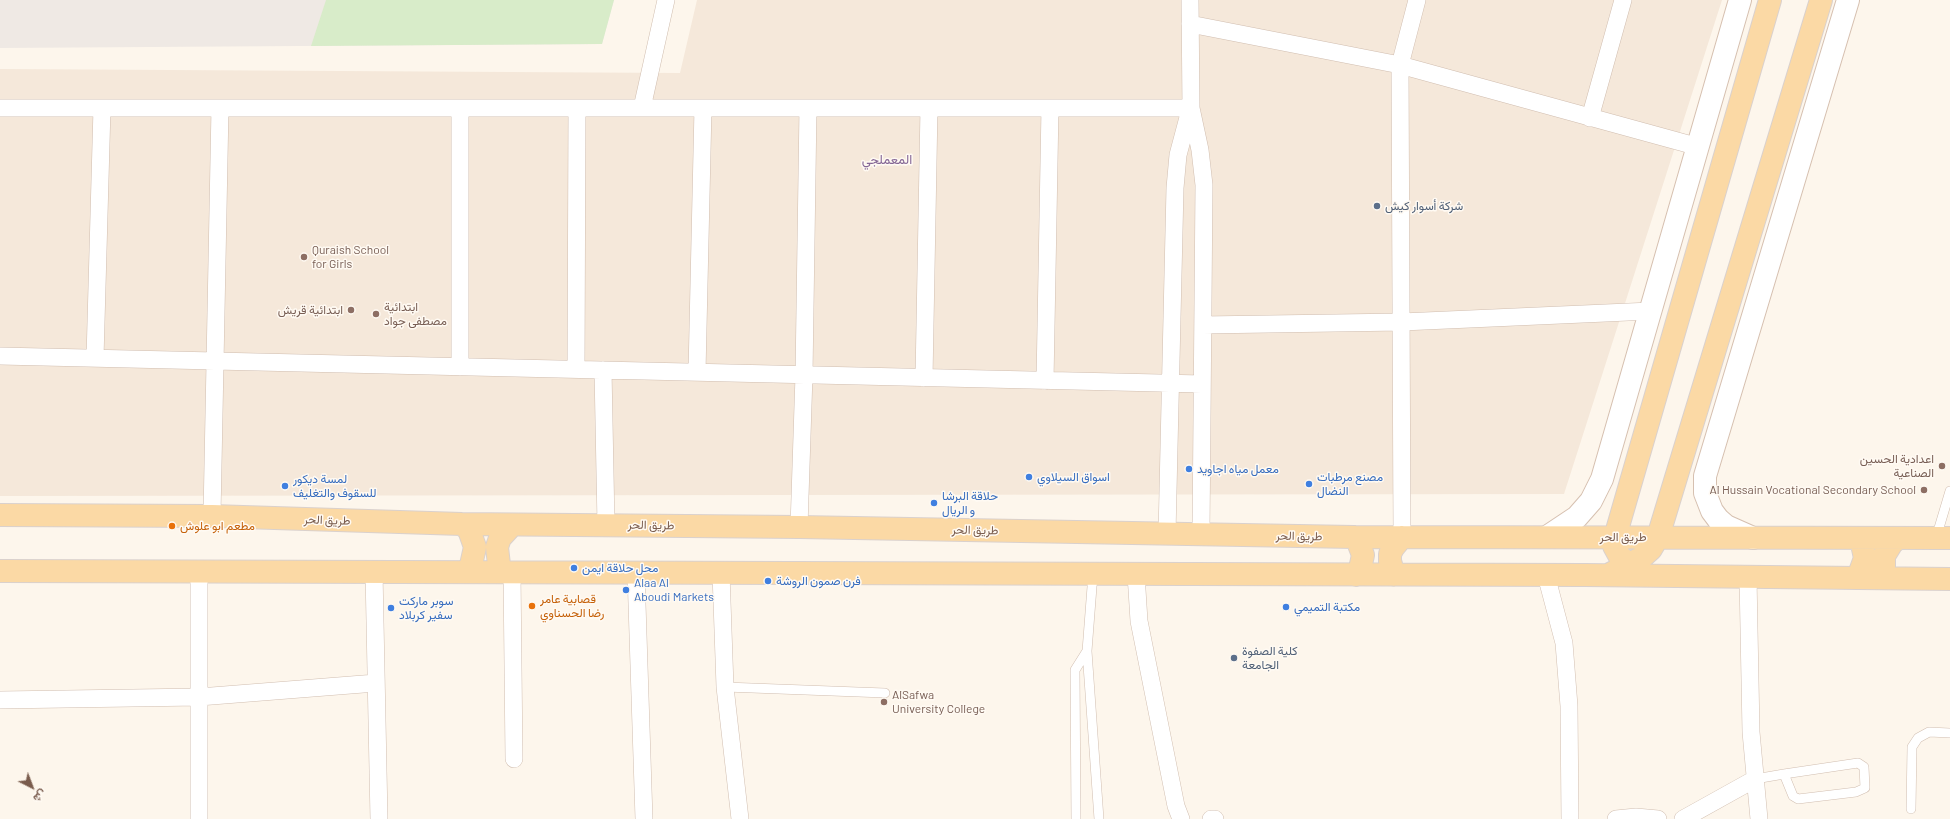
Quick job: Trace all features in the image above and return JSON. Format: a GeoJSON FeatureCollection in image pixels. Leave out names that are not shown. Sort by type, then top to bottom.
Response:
{"type":"FeatureCollection","features":[{"type":"Feature","properties":{"kind":"main road"},"geometry":{"type":"LineString","coordinates":[[1601,576],[1600,570],[1604,556],[1603,550],[1606,537],[1770,0]]}},
{"type":"Feature","properties":{"kind":"main road"},"geometry":{"type":"LineString","coordinates":[[1657,576],[1658,556],[1663,543],[1663,537],[1821,0]]}},
{"type":"Feature","properties":{"kind":"main road","name":"طريق الحر"},"geometry":{"type":"LineString","coordinates":[[0,515],[212,516],[512,525],[798,527],[1354,537],[1943,538]]}},
{"type":"Feature","properties":{"kind":"main road"},"geometry":{"type":"LineString","coordinates":[[462,524],[469,530],[475,547],[471,565],[466,572]]}},
{"type":"Feature","properties":{"kind":"main road"},"geometry":{"type":"LineString","coordinates":[[508,572],[499,565],[497,547],[500,538],[512,525]]}},
{"type":"Feature","properties":{"kind":"main road"},"geometry":{"type":"LineString","coordinates":[[1354,537],[1358,542],[1363,555],[1360,569],[1356,574]]}},
{"type":"Feature","properties":{"kind":"main road"},"geometry":{"type":"LineString","coordinates":[[1394,575],[1390,562],[1390,554],[1402,537]]}},
{"type":"Feature","properties":{"kind":"main road"},"geometry":{"type":"LineString","coordinates":[[1606,537],[1617,552],[1631,564],[1657,576]]}},
{"type":"Feature","properties":{"kind":"main road"},"geometry":{"type":"LineString","coordinates":[[1601,576],[1631,564],[1651,549],[1663,537]]}},
{"type":"Feature","properties":{"kind":"main road"},"geometry":{"type":"LineString","coordinates":[[1856,577],[1860,572],[1865,558],[1862,544],[1858,538]]}},
{"type":"Feature","properties":{"kind":"main road"},"geometry":{"type":"LineString","coordinates":[[1887,578],[1884,571],[1884,556],[1892,543],[1898,538]]}},
{"type":"Feature","properties":{"kind":"main road"},"geometry":{"type":"LineString","coordinates":[[0,571],[1356,574],[1856,577],[1950,579]]}},
{"type":"Feature","properties":{"kind":"street"},"geometry":{"type":"LineString","coordinates":[[642,108],[666,0]]}},
{"type":"Feature","properties":{"kind":"street"},"geometry":{"type":"LineString","coordinates":[[1190,0],[1191,108],[1200,150],[1204,185],[1201,534]]}},
{"type":"Feature","properties":{"kind":"street"},"geometry":{"type":"LineString","coordinates":[[1402,537],[1400,65],[1417,0]]}},
{"type":"Feature","properties":{"kind":"street"},"geometry":{"type":"LineString","coordinates":[[1590,118],[1623,0]]}},
{"type":"Feature","properties":{"kind":"street"},"geometry":{"type":"LineString","coordinates":[[1547,537],[1577,517],[1591,501],[1602,479],[1699,147],[1740,0]]}},
{"type":"Feature","properties":{"kind":"street"},"geometry":{"type":"LineString","coordinates":[[1753,538],[1726,526],[1718,519],[1712,511],[1705,493],[1705,476],[1848,0]]}},
{"type":"Feature","properties":{"kind":"street"},"geometry":{"type":"LineString","coordinates":[[1190,24],[1400,65],[1699,147]]}},
{"type":"Feature","properties":{"kind":"street"},"geometry":{"type":"LineString","coordinates":[[0,108],[1191,108]]}},
{"type":"Feature","properties":{"kind":"street"},"geometry":{"type":"LineString","coordinates":[[95,358],[102,108]]}},
{"type":"Feature","properties":{"kind":"street"},"geometry":{"type":"LineString","coordinates":[[212,516],[220,108]]}},
{"type":"Feature","properties":{"kind":"street"},"geometry":{"type":"LineString","coordinates":[[460,108],[460,367]]}},
{"type":"Feature","properties":{"kind":"street"},"geometry":{"type":"LineString","coordinates":[[576,369],[577,108]]}},
{"type":"Feature","properties":{"kind":"street"},"geometry":{"type":"LineString","coordinates":[[697,372],[703,108]]}},
{"type":"Feature","properties":{"kind":"street"},"geometry":{"type":"LineString","coordinates":[[798,527],[804,375],[808,108]]}},
{"type":"Feature","properties":{"kind":"street"},"geometry":{"type":"LineString","coordinates":[[924,378],[929,108]]}},
{"type":"Feature","properties":{"kind":"street"},"geometry":{"type":"LineString","coordinates":[[1045,380],[1050,108]]}},
{"type":"Feature","properties":{"kind":"street"},"geometry":{"type":"LineString","coordinates":[[1167,534],[1176,177],[1178,155],[1191,108]]}},
{"type":"Feature","properties":{"kind":"street"},"geometry":{"type":"LineString","coordinates":[[1203,325],[1402,322],[1651,311]]}},
{"type":"Feature","properties":{"kind":"street"},"geometry":{"type":"LineString","coordinates":[[0,356],[1202,384]]}},
{"type":"Feature","properties":{"kind":"street"},"geometry":{"type":"LineString","coordinates":[[603,370],[606,525]]}},
{"type":"Feature","properties":{"kind":"street"},"geometry":{"type":"LineString","coordinates":[[198,819],[199,572]]}},
{"type":"Feature","properties":{"kind":"street"},"geometry":{"type":"LineString","coordinates":[[374,572],[379,819]]}},
{"type":"Feature","properties":{"kind":"street"},"geometry":{"type":"LineString","coordinates":[[508,572],[514,759]]}},
{"type":"Feature","properties":{"kind":"street"},"geometry":{"type":"LineString","coordinates":[[636,573],[644,819]]}},
{"type":"Feature","properties":{"kind":"street"},"geometry":{"type":"LineString","coordinates":[[721,573],[725,687],[740,819]]}},
{"type":"Feature","properties":{"kind":"street"},"geometry":{"type":"LineString","coordinates":[[1136,574],[1139,622],[1176,806],[1182,819]]}},
{"type":"Feature","properties":{"kind":"street"},"geometry":{"type":"LineString","coordinates":[[1546,575],[1564,643],[1569,706],[1570,819]]}},
{"type":"Feature","properties":{"kind":"street"},"geometry":{"type":"LineString","coordinates":[[1748,577],[1751,732],[1758,819]]}},
{"type":"Feature","properties":{"kind":"street"},"geometry":{"type":"LineString","coordinates":[[0,700],[199,697],[376,683]]}},
{"type":"Feature","properties":{"kind":"street"},"geometry":{"type":"LineString","coordinates":[[1683,819],[1755,779]]}},
{"type":"Feature","properties":{"kind":"street"},"geometry":{"type":"LineString","coordinates":[[1616,819],[1636,817],[1658,819]]}},
{"type":"Feature","properties":{"kind":"lane"},"geometry":{"type":"LineString","coordinates":[[1943,538],[1950,491]]}},
{"type":"Feature","properties":{"kind":"lane"},"geometry":{"type":"LineString","coordinates":[[1092,574],[1088,651],[1099,819]]}},
{"type":"Feature","properties":{"kind":"lane"},"geometry":{"type":"LineString","coordinates":[[1076,819],[1075,670],[1088,651]]}},
{"type":"Feature","properties":{"kind":"lane"},"geometry":{"type":"LineString","coordinates":[[725,687],[885,693]]}},
{"type":"Feature","properties":{"kind":"lane"},"geometry":{"type":"LineString","coordinates":[[1911,809],[1912,747],[1918,738],[1929,732],[1950,733]]}},
{"type":"Feature","properties":{"kind":"lane"},"geometry":{"type":"LineString","coordinates":[[1755,779],[1784,774],[1858,763],[1864,767],[1865,788],[1856,792],[1798,799],[1793,796],[1784,774]]}},
{"type":"Feature","properties":{"kind":"shaded area"},"geometry":{"type":"Polygon","coordinates":[[[0,0],[614,0],[602,44],[0,48],[0,0]]]}},
{"type":"Feature","properties":{"kind":"shaded area","name":"المعملجي"},"geometry":{"type":"Polygon","coordinates":[[[697,0],[1722,0],[1564,494],[0,496],[0,69],[680,73],[697,0]]]}},
{"type":"Feature","properties":{"kind":"green space"},"geometry":{"type":"Polygon","coordinates":[[[326,0],[614,0],[602,44],[311,46],[326,0]]]}},
{"type":"Feature","properties":{"kind":"place","name":"شركة أسوار كيش"},"geometry":{"type":"Point","coordinates":[1377,206]}},
{"type":"Feature","properties":{"kind":"place","name":"Quraish School for Girls"},"geometry":{"type":"Point","coordinates":[304,257]}},
{"type":"Feature","properties":{"kind":"place","name":"ابتدائية قريش"},"geometry":{"type":"Point","coordinates":[351,310]}},
{"type":"Feature","properties":{"kind":"place","name":"ابتدائية مصطفى جواد"},"geometry":{"type":"Point","coordinates":[376,314]}},
{"type":"Feature","properties":{"kind":"place","name":"اعدادية الحسين الصناعية"},"geometry":{"type":"Point","coordinates":[1942,466]}},
{"type":"Feature","properties":{"kind":"place","name":"معمل مياه اجاويد"},"geometry":{"type":"Point","coordinates":[1189,469]}},
{"type":"Feature","properties":{"kind":"place","name":"اسواق السيلاوي"},"geometry":{"type":"Point","coordinates":[1029,477]}},
{"type":"Feature","properties":{"kind":"place","name":"مصنع مرطبات النضال"},"geometry":{"type":"Point","coordinates":[1309,484]}},
{"type":"Feature","properties":{"kind":"place","name":"لمسة ديكور للسقوف والتغليف"},"geometry":{"type":"Point","coordinates":[285,486]}},
{"type":"Feature","properties":{"kind":"place","name":"Al Hussain Vocational Secondary School"},"geometry":{"type":"Point","coordinates":[1924,490]}},
{"type":"Feature","properties":{"kind":"place","name":"حلاقة البرشا و الريال"},"geometry":{"type":"Point","coordinates":[934,503]}},
{"type":"Feature","properties":{"kind":"place","name":"مطعم ابو علوش"},"geometry":{"type":"Point","coordinates":[172,526]}},
{"type":"Feature","properties":{"kind":"place","name":"محل حلاقة ايمن"},"geometry":{"type":"Point","coordinates":[574,568]}},
{"type":"Feature","properties":{"kind":"place","name":"فرن صمون الروشة"},"geometry":{"type":"Point","coordinates":[768,581]}},
{"type":"Feature","properties":{"kind":"place","name":"Alaa Al Aboudi Markets"},"geometry":{"type":"Point","coordinates":[626,590]}},
{"type":"Feature","properties":{"kind":"place","name":"قصابية عامر رضا الحسناوي"},"geometry":{"type":"Point","coordinates":[532,606]}},
{"type":"Feature","properties":{"kind":"place","name":"مكتبة التميمي"},"geometry":{"type":"Point","coordinates":[1286,607]}},
{"type":"Feature","properties":{"kind":"place","name":"سوبر ماركت سفير كربلاد"},"geometry":{"type":"Point","coordinates":[391,608]}},
{"type":"Feature","properties":{"kind":"place","name":"كلية الصفوة الجامعة"},"geometry":{"type":"Point","coordinates":[1234,658]}},
{"type":"Feature","properties":{"kind":"place","name":"AlSafwa University College"},"geometry":{"type":"Point","coordinates":[884,702]}},
{"type":"Feature","properties":{"kind":"district","name":"المعملجي"},"geometry":{"type":"Point","coordinates":[887,160]}}]}
